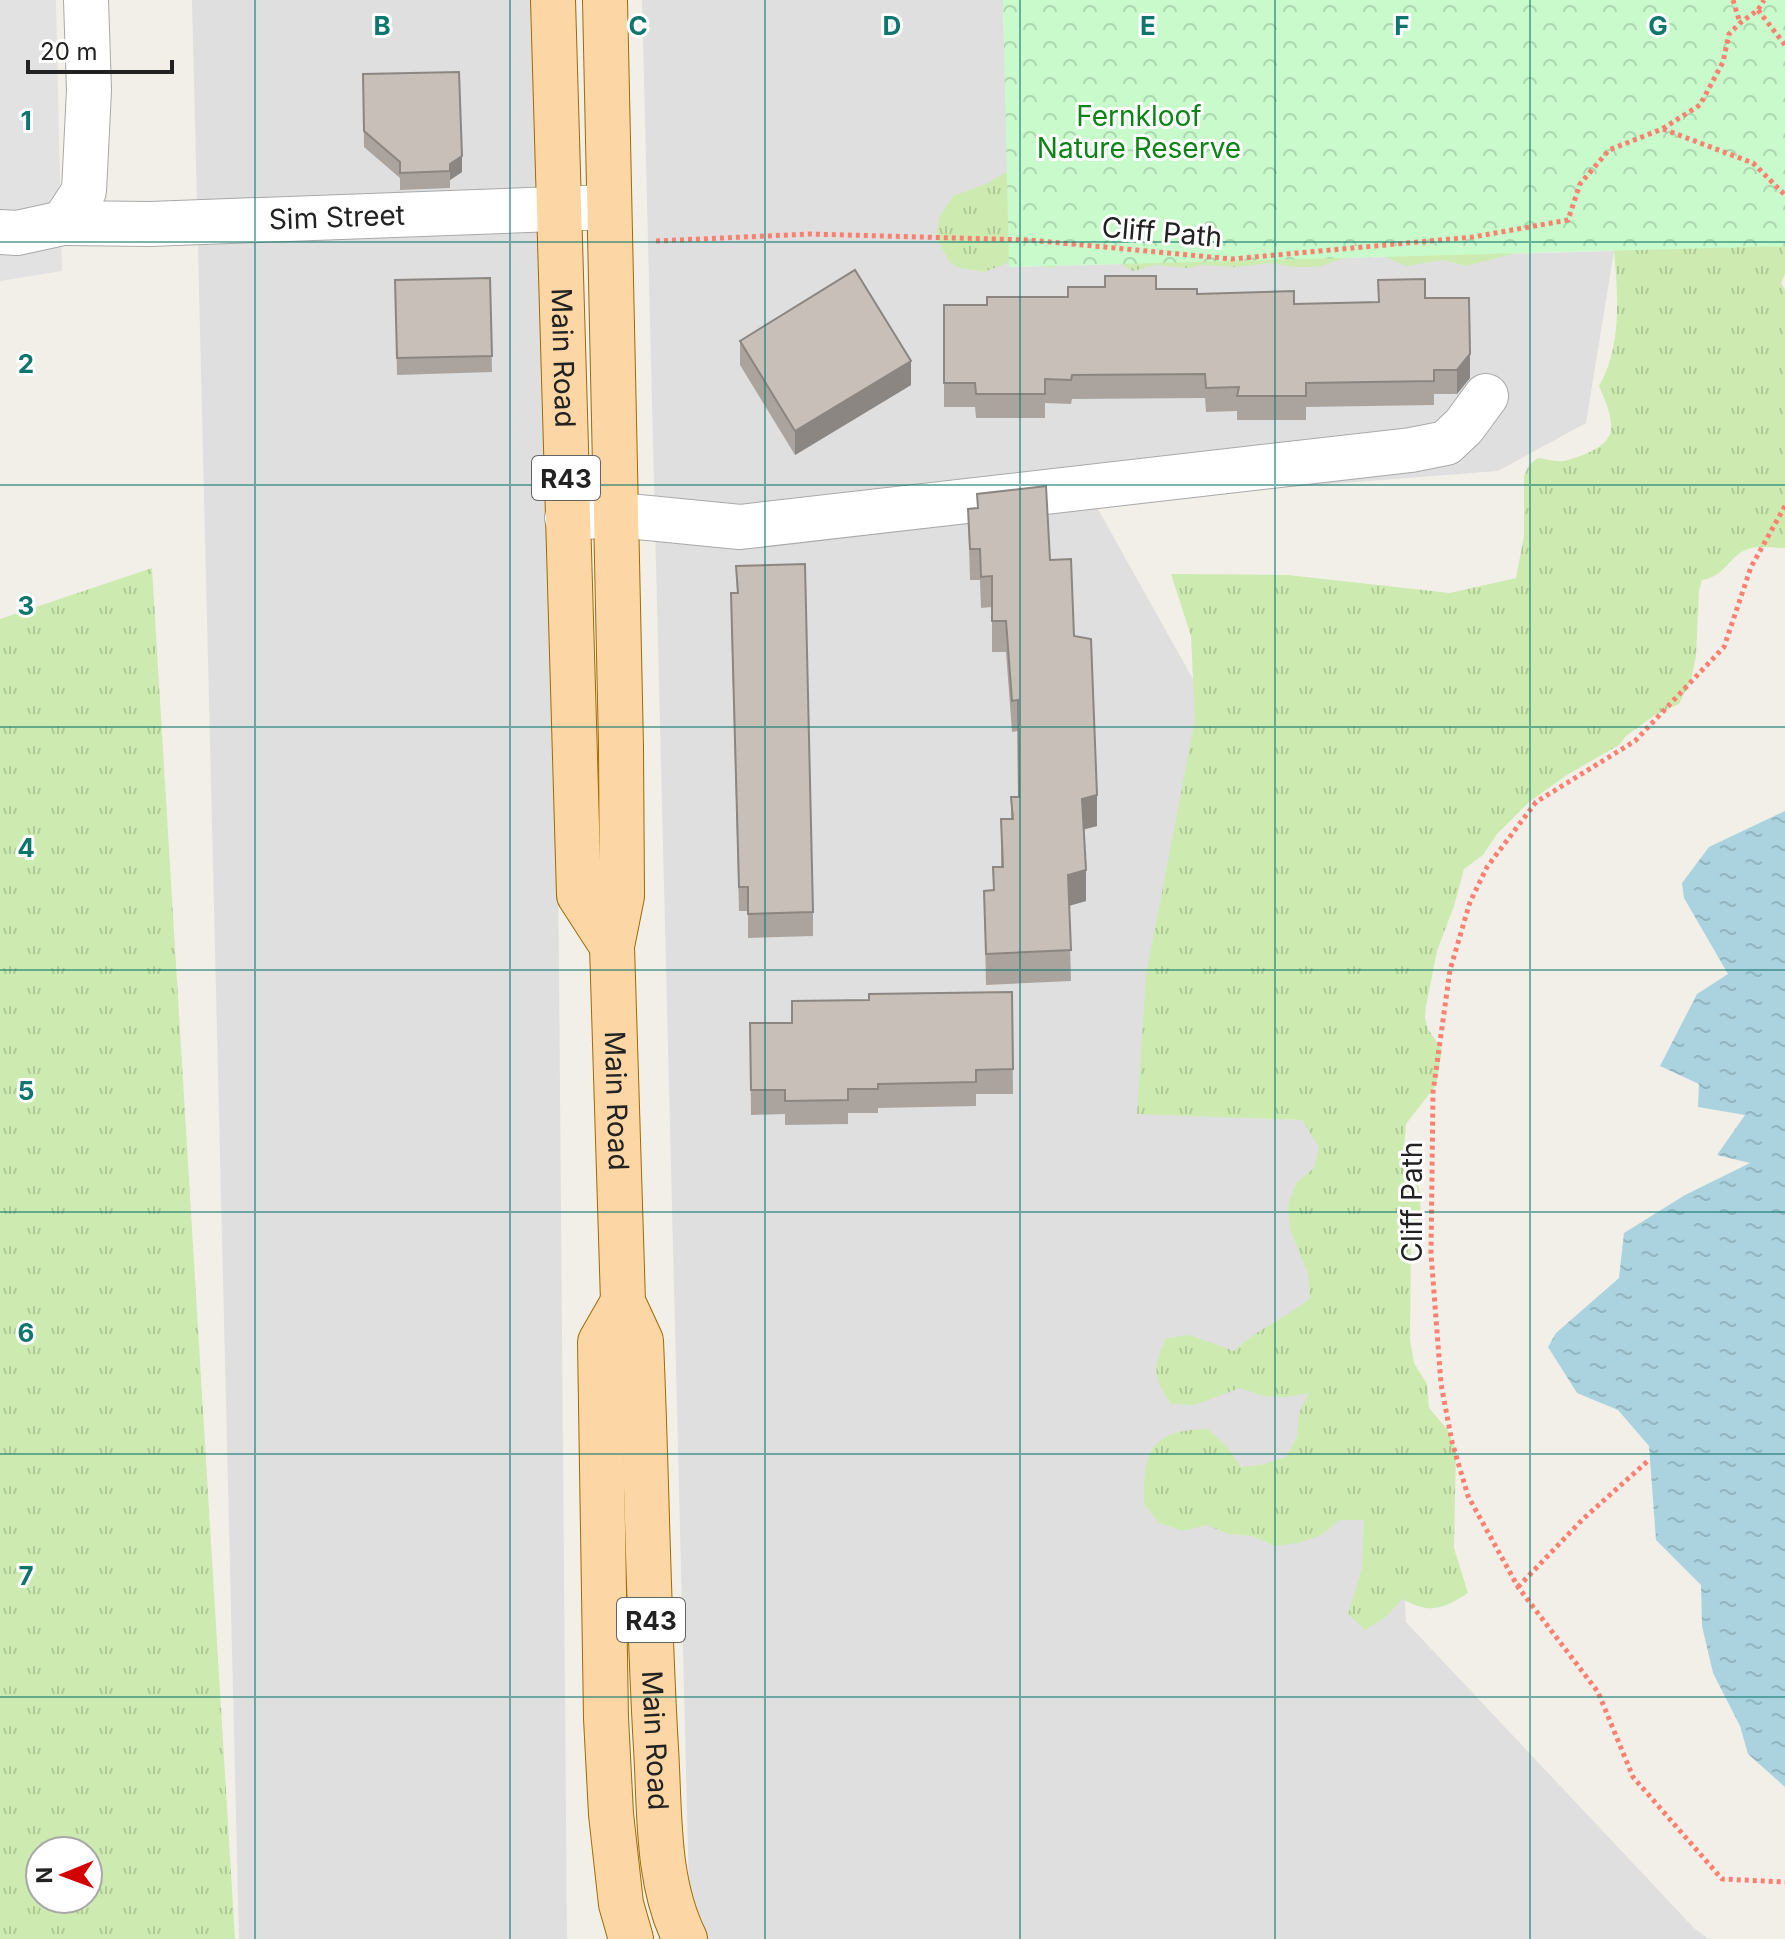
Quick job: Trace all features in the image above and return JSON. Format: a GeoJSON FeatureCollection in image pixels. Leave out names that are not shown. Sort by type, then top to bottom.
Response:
{"type":"FeatureCollection","features":[{"type":"Feature","properties":{"kind":"main road","name":"Main Road"},"geometry":{"type":"LineString","coordinates":[[553,0],[579,895],[612,946]]}},
{"type":"Feature","properties":{"kind":"main road","name":"Main Road"},"geometry":{"type":"LineString","coordinates":[[605,0],[618,515],[622,896],[612,946],[623,1302],[641,1341],[652,1678],[663,1864],[671,1903],[685,1939]]}},
{"type":"Feature","properties":{"kind":"main road","name":"Main Road"},"geometry":{"type":"LineString","coordinates":[[623,1302],[600,1342],[610,1801],[621,1904],[631,1939]]}},
{"type":"Feature","properties":{"kind":"lane"},"geometry":{"type":"LineString","coordinates":[[63,223],[84,191],[89,90],[86,0]]}},
{"type":"Feature","properties":{"kind":"lane","name":"Sim Street"},"geometry":{"type":"LineString","coordinates":[[0,232],[17,233],[63,223],[165,223],[558,209],[610,225]]}},
{"type":"Feature","properties":{"kind":"lane"},"geometry":{"type":"LineString","coordinates":[[567,518],[618,515],[740,527],[1411,450],[1446,443],[1464,426],[1486,396]]}},
{"type":"Feature","properties":{"kind":"path"},"geometry":{"type":"LineString","coordinates":[[1733,0],[1740,23]]}},
{"type":"Feature","properties":{"kind":"path","name":"Cliff Path"},"geometry":{"type":"LineString","coordinates":[[610,225],[1029,240],[1232,259],[1473,237],[1568,220],[1580,184],[1609,150],[1662,129],[1700,105],[1723,62],[1729,34],[1758,10],[1764,0]]}},
{"type":"Feature","properties":{"kind":"path"},"geometry":{"type":"LineString","coordinates":[[1758,10],[1785,45]]}},
{"type":"Feature","properties":{"kind":"path"},"geometry":{"type":"LineString","coordinates":[[1662,129],[1753,163],[1785,195]]}},
{"type":"Feature","properties":{"kind":"path","name":"Cliff Path"},"geometry":{"type":"LineString","coordinates":[[1785,506],[1751,567],[1724,647],[1635,741],[1536,802],[1487,867],[1470,902],[1450,970],[1433,1092],[1431,1253],[1441,1384],[1452,1442],[1468,1496],[1518,1587],[1598,1692],[1633,1777],[1722,1879],[1785,1882]]}},
{"type":"Feature","properties":{"kind":"path"},"geometry":{"type":"LineString","coordinates":[[1518,1587],[1583,1519],[1650,1459]]}},
{"type":"Feature","properties":{"kind":"shaded area"},"geometry":{"type":"Polygon","coordinates":[[[0,0],[56,0],[62,271],[0,281],[0,0]]]}},
{"type":"Feature","properties":{"kind":"shaded area"},"geometry":{"type":"Polygon","coordinates":[[[192,0],[551,0],[567,1939],[239,1939],[192,0]]]}},
{"type":"Feature","properties":{"kind":"shaded area"},"geometry":{"type":"Polygon","coordinates":[[[642,0],[1003,0],[1010,267],[1614,251],[1586,423],[1498,471],[1094,502],[1217,722],[1137,1113],[1379,1123],[1406,1622],[1694,1928],[1709,1939],[696,1939],[690,1931],[642,0]]]}},
{"type":"Feature","properties":{"kind":"green space","name":"Fernkloof Nature Reserve"},"geometry":{"type":"Polygon","coordinates":[[[1003,0],[1785,0],[1785,246],[1009,267],[1003,0]]]}},
{"type":"Feature","properties":{"kind":"green space"},"geometry":{"type":"Polygon","coordinates":[[[1785,0],[1785,274],[1781,283],[1785,290],[1785,548],[1751,548],[1717,574],[1702,580],[1696,656],[1691,680],[1679,704],[1655,715],[1626,736],[1619,745],[1567,775],[1529,802],[1497,834],[1483,855],[1464,869],[1437,951],[1426,1006],[1428,1029],[1442,1050],[1436,1085],[1406,1124],[1404,1148],[1415,1169],[1421,1220],[1411,1241],[1410,1340],[1414,1363],[1427,1384],[1429,1408],[1447,1429],[1456,1450],[1454,1548],[1468,1593],[1436,1608],[1421,1607],[1402,1599],[1386,1617],[1365,1630],[1348,1614],[1362,1568],[1364,1520],[1340,1520],[1321,1535],[1298,1543],[1274,1546],[1252,1536],[1228,1534],[1207,1525],[1183,1531],[1159,1523],[1144,1504],[1145,1470],[1149,1457],[1162,1439],[1173,1434],[1208,1429],[1227,1447],[1241,1467],[1286,1457],[1297,1437],[1299,1413],[1309,1393],[1287,1397],[1263,1396],[1240,1388],[1194,1405],[1171,1404],[1156,1372],[1166,1338],[1189,1335],[1234,1351],[1310,1298],[1308,1274],[1290,1229],[1288,1205],[1296,1183],[1314,1168],[1319,1147],[1302,1120],[1137,1114],[1146,975],[1195,720],[1191,636],[1171,574],[1288,575],[1450,593],[1516,578],[1524,536],[1524,476],[1529,465],[1538,458],[1564,461],[1585,454],[1605,442],[1611,430],[1609,413],[1599,386],[1612,354],[1617,320],[1614,251],[1591,226],[1550,228],[1513,254],[1466,266],[1443,260],[1407,266],[1373,252],[1361,252],[1318,267],[1271,263],[1190,268],[1156,265],[1133,271],[1101,252],[1085,254],[1052,268],[1018,259],[984,272],[950,263],[938,241],[940,216],[953,196],[989,183],[1012,168],[1785,0]]]}},
{"type":"Feature","properties":{"kind":"green space"},"geometry":{"type":"Polygon","coordinates":[[[152,568],[235,1939],[0,1939],[0,619],[152,568]]]}},
{"type":"Feature","properties":{"kind":"water"},"geometry":{"type":"Polygon","coordinates":[[[1785,811],[1785,1787],[1748,1754],[1740,1726],[1713,1673],[1702,1626],[1701,1585],[1656,1540],[1649,1446],[1618,1410],[1577,1393],[1548,1347],[1556,1333],[1619,1278],[1624,1233],[1685,1195],[1750,1163],[1717,1155],[1745,1115],[1698,1107],[1699,1084],[1660,1066],[1697,994],[1728,974],[1684,898],[1682,883],[1709,847],[1785,811]]]}},
{"type":"Feature","properties":{"kind":"building"},"geometry":{"type":"Polygon","coordinates":[[[459,72],[462,156],[450,164],[450,171],[400,173],[400,162],[364,131],[363,74],[459,72]]]}},
{"type":"Feature","properties":{"kind":"building"},"geometry":{"type":"Polygon","coordinates":[[[855,270],[911,361],[795,431],[740,341],[855,270]]]}},
{"type":"Feature","properties":{"kind":"building"},"geometry":{"type":"Polygon","coordinates":[[[1105,276],[1156,276],[1156,289],[1197,289],[1197,294],[1294,291],[1294,304],[1379,302],[1378,280],[1425,279],[1425,298],[1469,298],[1470,354],[1457,370],[1434,370],[1434,381],[1306,383],[1306,396],[1237,396],[1239,387],[1206,388],[1205,374],[1072,375],[1071,380],[1045,379],[1045,394],[976,394],[975,383],[944,383],[944,305],[987,305],[987,297],[1068,297],[1068,287],[1105,287],[1105,276]]]}},
{"type":"Feature","properties":{"kind":"building"},"geometry":{"type":"Polygon","coordinates":[[[490,278],[492,356],[397,358],[395,280],[490,278]]]}},
{"type":"Feature","properties":{"kind":"building"},"geometry":{"type":"Polygon","coordinates":[[[1046,486],[1050,560],[1071,559],[1074,636],[1091,639],[1097,795],[1082,799],[1086,870],[1068,875],[1071,950],[986,954],[984,891],[994,890],[993,867],[1003,867],[1001,819],[1013,819],[1011,797],[1019,797],[1018,700],[1012,701],[1006,621],[992,621],[992,576],[981,577],[980,549],[970,549],[968,509],[978,508],[977,494],[1046,486]]]}},
{"type":"Feature","properties":{"kind":"building"},"geometry":{"type":"Polygon","coordinates":[[[805,564],[813,912],[748,914],[748,887],[739,887],[731,593],[738,593],[736,566],[805,564]]]}},
{"type":"Feature","properties":{"kind":"building"},"geometry":{"type":"Polygon","coordinates":[[[1012,992],[1013,1069],[976,1070],[976,1082],[878,1084],[878,1089],[848,1089],[848,1100],[785,1101],[785,1090],[751,1090],[750,1023],[792,1023],[792,1001],[869,1000],[869,994],[1012,992]]]}}]}
